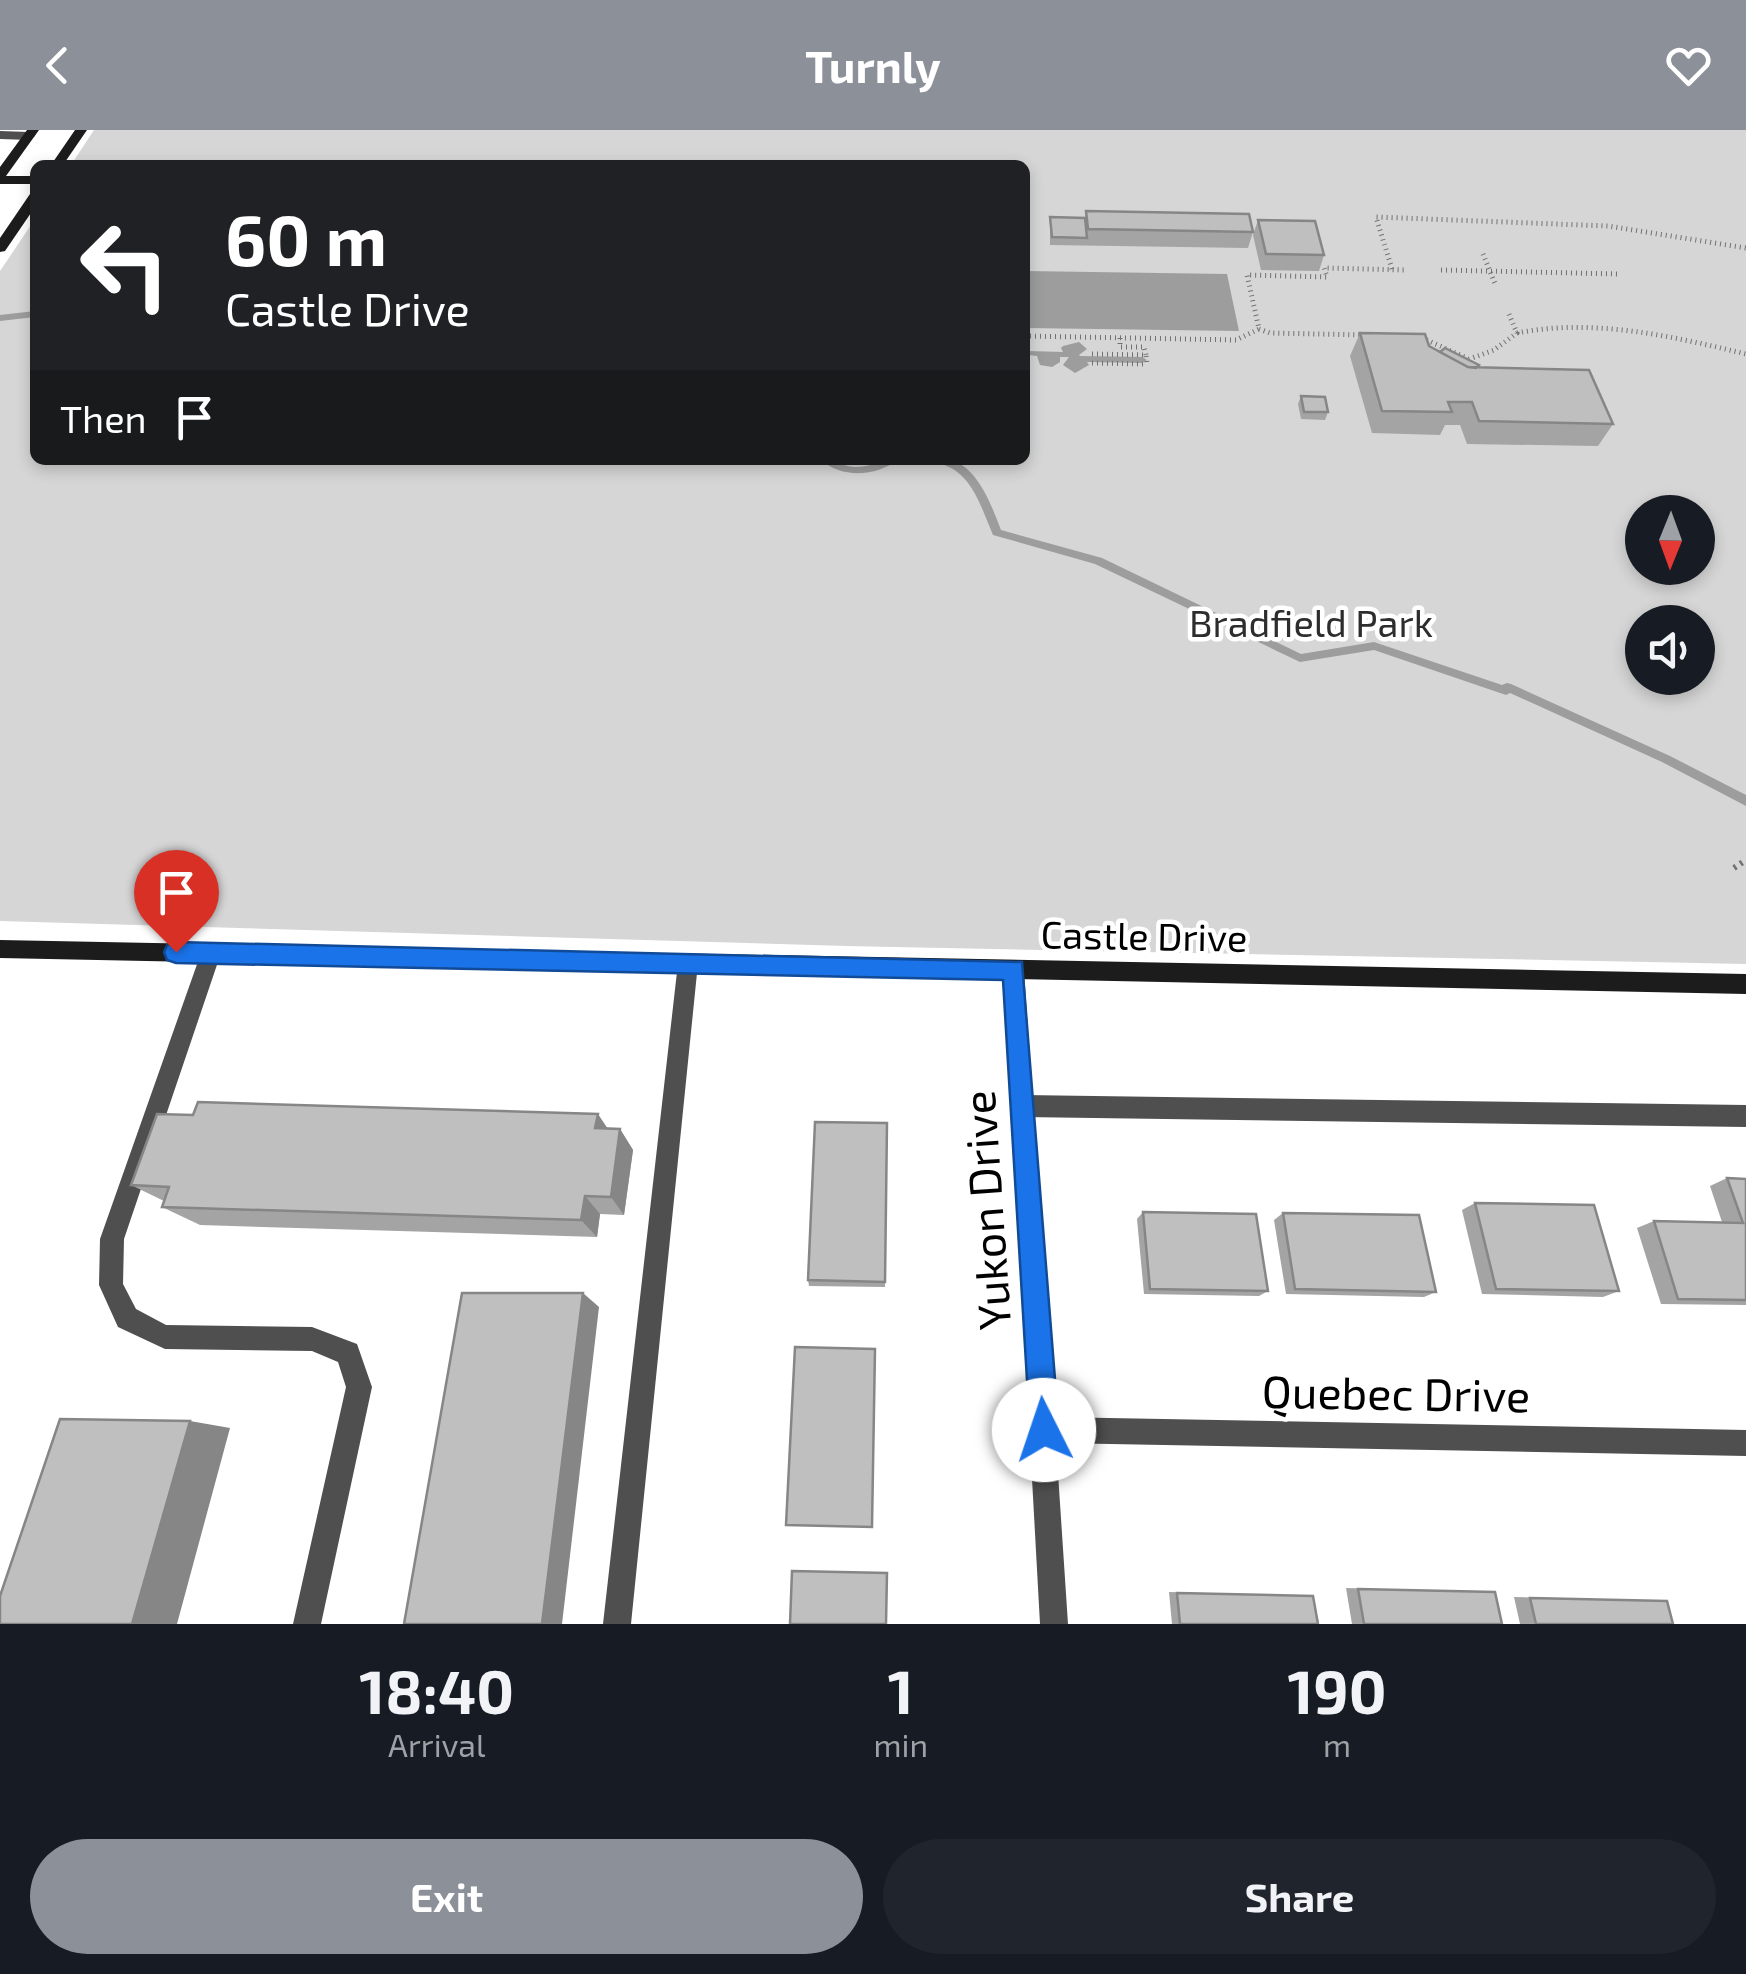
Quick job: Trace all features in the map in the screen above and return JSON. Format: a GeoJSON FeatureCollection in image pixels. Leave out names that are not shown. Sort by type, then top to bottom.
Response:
{"type":"FeatureCollection","features":[{"type":"Feature","properties":{"kind":"main road"},"geometry":{"type":"LineString","coordinates":[[60,160],[81,130]]}},
{"type":"Feature","properties":{"kind":"main road"},"geometry":{"type":"LineString","coordinates":[[0,178],[31,133]]}},
{"type":"Feature","properties":{"kind":"main road"},"geometry":{"type":"LineString","coordinates":[[0,178],[30,180]]}},
{"type":"Feature","properties":{"kind":"main road"},"geometry":{"type":"LineString","coordinates":[[0,248],[30,204]]}},
{"type":"Feature","properties":{"kind":"main road","name":"Castle Drive"},"geometry":{"type":"LineString","coordinates":[[0,949],[1746,984]]}},
{"type":"Feature","properties":{"kind":"street"},"geometry":{"type":"LineString","coordinates":[[0,136],[31,133]]}},
{"type":"Feature","properties":{"kind":"street"},"geometry":{"type":"LineString","coordinates":[[211,953],[112,1239],[111,1285],[127,1318],[166,1337],[312,1340],[348,1353],[359,1387],[306,1624]]}},
{"type":"Feature","properties":{"kind":"street"},"geometry":{"type":"LineString","coordinates":[[617,1624],[688,963]]}},
{"type":"Feature","properties":{"kind":"street","name":"Yukon Drive"},"geometry":{"type":"LineString","coordinates":[[1014,970],[1054,1624]]}},
{"type":"Feature","properties":{"kind":"street"},"geometry":{"type":"LineString","coordinates":[[1023,1106],[1746,1116]]}},
{"type":"Feature","properties":{"kind":"street","name":"Quebec Drive"},"geometry":{"type":"LineString","coordinates":[[1044,1430],[1746,1443]]}},
{"type":"Feature","properties":{"kind":"path"},"geometry":{"type":"LineString","coordinates":[[1392,269],[1376,217],[1586,222],[1746,248]]}},
{"type":"Feature","properties":{"kind":"path"},"geometry":{"type":"LineString","coordinates":[[1483,254],[1496,286]]}},
{"type":"Feature","properties":{"kind":"path"},"geometry":{"type":"LineString","coordinates":[[1259,329],[1247,275],[1327,276],[1324,268],[1405,270]]}},
{"type":"Feature","properties":{"kind":"path"},"geometry":{"type":"LineString","coordinates":[[1441,270],[1618,274]]}},
{"type":"Feature","properties":{"kind":"path"},"geometry":{"type":"LineString","coordinates":[[1508,312],[1517,333]]}},
{"type":"Feature","properties":{"kind":"path"},"geometry":{"type":"LineString","coordinates":[[1459,365],[1466,358],[1494,350],[1517,333],[1552,328],[1674,337],[1746,354]]}},
{"type":"Feature","properties":{"kind":"path"},"geometry":{"type":"LineString","coordinates":[[1030,336],[1236,340],[1259,329],[1270,333],[1375,336]]}},
{"type":"Feature","properties":{"kind":"path"},"geometry":{"type":"LineString","coordinates":[[1417,337],[1466,358]]}},
{"type":"Feature","properties":{"kind":"path"},"geometry":{"type":"LineString","coordinates":[[1092,363],[1147,364],[1144,347],[1120,346],[1120,338]]}},
{"type":"Feature","properties":{"kind":"path"},"geometry":{"type":"LineString","coordinates":[[1092,354],[1146,354]]}},
{"type":"Feature","properties":{"kind":"path"},"geometry":{"type":"LineString","coordinates":[[1734,868],[1746,860]]}},
{"type":"Feature","properties":{"kind":"green space","name":"Bradfield Park"},"geometry":{"type":"Polygon","coordinates":[[[94,130],[1746,130],[1746,964],[846,946],[0,921],[0,271],[30,226],[30,465],[1030,465],[1030,160],[74,160],[94,130]]]}},
{"type":"Feature","properties":{"kind":"shaded area"},"geometry":{"type":"Polygon","coordinates":[[[1030,271],[1227,274],[1239,331],[1030,328],[1030,271]]]}},
{"type":"Feature","properties":{"kind":"building"},"geometry":{"type":"Polygon","coordinates":[[[1086,211],[1249,214],[1253,232],[1088,229],[1086,211]]]}},
{"type":"Feature","properties":{"kind":"building"},"geometry":{"type":"Polygon","coordinates":[[[1050,217],[1085,218],[1087,238],[1052,237],[1050,217]]]}},
{"type":"Feature","properties":{"kind":"building"},"geometry":{"type":"Polygon","coordinates":[[[1258,220],[1315,221],[1324,255],[1266,254],[1258,220]]]}},
{"type":"Feature","properties":{"kind":"building"},"geometry":{"type":"Polygon","coordinates":[[[1360,333],[1425,334],[1429,346],[1468,367],[1589,370],[1613,424],[1479,421],[1472,402],[1448,402],[1452,412],[1382,411],[1360,333]]]}},
{"type":"Feature","properties":{"kind":"building"},"geometry":{"type":"Polygon","coordinates":[[[1445,348],[1479,365],[1468,367],[1440,352],[1445,348]]]}},
{"type":"Feature","properties":{"kind":"building"},"geometry":{"type":"Polygon","coordinates":[[[1301,396],[1325,397],[1328,412],[1304,412],[1301,396]]]}},
{"type":"Feature","properties":{"kind":"building"},"geometry":{"type":"Polygon","coordinates":[[[198,1102],[598,1114],[595,1128],[620,1129],[611,1197],[585,1196],[581,1220],[162,1207],[169,1187],[131,1185],[157,1114],[193,1115],[198,1102]]]}},
{"type":"Feature","properties":{"kind":"building"},"geometry":{"type":"Polygon","coordinates":[[[815,1122],[887,1123],[885,1282],[808,1280],[815,1122]]]}},
{"type":"Feature","properties":{"kind":"building"},"geometry":{"type":"Polygon","coordinates":[[[1727,1178],[1746,1179],[1746,1300],[1678,1299],[1654,1221],[1743,1223],[1727,1178]]]}},
{"type":"Feature","properties":{"kind":"building"},"geometry":{"type":"Polygon","coordinates":[[[1475,1203],[1594,1205],[1619,1291],[1496,1289],[1475,1203]]]}},
{"type":"Feature","properties":{"kind":"building"},"geometry":{"type":"Polygon","coordinates":[[[1143,1212],[1256,1214],[1268,1291],[1150,1289],[1143,1212]]]}},
{"type":"Feature","properties":{"kind":"building"},"geometry":{"type":"Polygon","coordinates":[[[1283,1213],[1419,1215],[1436,1292],[1295,1289],[1283,1213]]]}},
{"type":"Feature","properties":{"kind":"building"},"geometry":{"type":"Polygon","coordinates":[[[462,1293],[583,1293],[542,1624],[404,1624],[462,1293]]]}},
{"type":"Feature","properties":{"kind":"building"},"geometry":{"type":"Polygon","coordinates":[[[795,1347],[875,1349],[872,1527],[786,1525],[795,1347]]]}},
{"type":"Feature","properties":{"kind":"building"},"geometry":{"type":"Polygon","coordinates":[[[60,1419],[190,1421],[132,1624],[0,1624],[0,1596],[60,1419]]]}},
{"type":"Feature","properties":{"kind":"building"},"geometry":{"type":"Polygon","coordinates":[[[792,1571],[887,1573],[886,1624],[790,1624],[792,1571]]]}},
{"type":"Feature","properties":{"kind":"building"},"geometry":{"type":"Polygon","coordinates":[[[1358,1589],[1495,1592],[1502,1624],[1364,1624],[1358,1589]]]}},
{"type":"Feature","properties":{"kind":"building"},"geometry":{"type":"Polygon","coordinates":[[[1177,1593],[1313,1596],[1318,1624],[1180,1624],[1177,1593]]]}},
{"type":"Feature","properties":{"kind":"building"},"geometry":{"type":"Polygon","coordinates":[[[1530,1598],[1667,1601],[1673,1624],[1536,1624],[1530,1598]]]}},
{"type":"Feature","properties":{"kind":"waterway"},"geometry":{"type":"LineString","coordinates":[[0,318],[30,315]]}},
{"type":"Feature","properties":{"kind":"waterway"},"geometry":{"type":"LineString","coordinates":[[1079,345],[1082,349],[1071,354],[1066,348],[1079,345]]}},
{"type":"Feature","properties":{"kind":"waterway"},"geometry":{"type":"LineString","coordinates":[[1032,353],[1052,354]]}},
{"type":"Feature","properties":{"kind":"waterway"},"geometry":{"type":"LineString","coordinates":[[1052,354],[1071,354]]}},
{"type":"Feature","properties":{"kind":"waterway"},"geometry":{"type":"LineString","coordinates":[[1052,354],[1057,360],[1043,363],[1041,357],[1052,354]]}},
{"type":"Feature","properties":{"kind":"waterway"},"geometry":{"type":"LineString","coordinates":[[1071,354],[1078,359]]}},
{"type":"Feature","properties":{"kind":"waterway"},"geometry":{"type":"LineString","coordinates":[[1078,359],[1142,360]]}},
{"type":"Feature","properties":{"kind":"waterway"},"geometry":{"type":"LineString","coordinates":[[1078,359],[1084,365],[1075,370],[1068,365],[1078,359]]}},
{"type":"Feature","properties":{"kind":"waterway"},"geometry":{"type":"LineString","coordinates":[[834,465],[859,470],[881,465]]}},
{"type":"Feature","properties":{"kind":"waterway"},"geometry":{"type":"LineString","coordinates":[[953,465],[969,478],[997,532],[1098,561],[1300,658],[1374,646],[1506,691],[1507,687],[1666,759],[1746,801]]}},
{"type":"Feature","properties":{"kind":"route"},"geometry":{"type":"LineString","coordinates":[[176,952],[1014,970],[1044,1430]]}}]}
